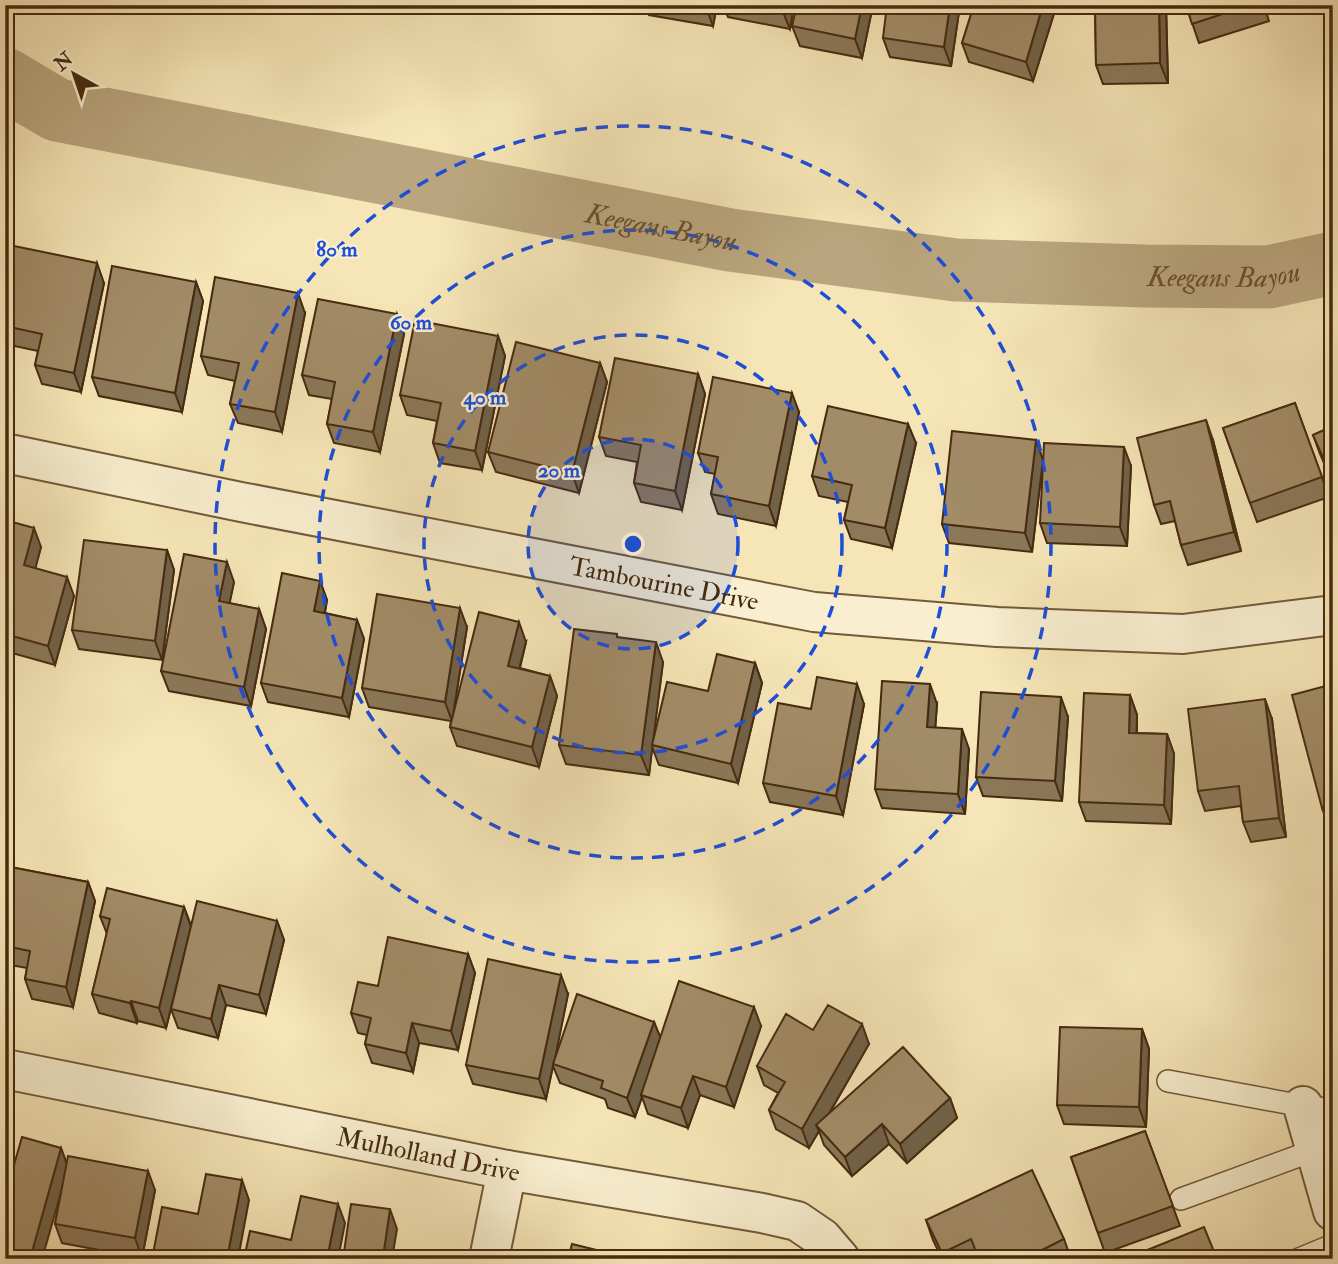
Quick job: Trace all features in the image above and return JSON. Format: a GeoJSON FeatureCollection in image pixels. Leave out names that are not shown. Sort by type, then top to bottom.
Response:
{"type":"FeatureCollection","features":[{"type":"Feature","properties":{"kind":"street","name":"Tambourine Drive"},"geometry":{"type":"LineString","coordinates":[[5,453],[241,502],[814,612],[997,627],[1183,634],[1333,615]]}},
{"type":"Feature","properties":{"kind":"street","name":"Mulholland Drive"},"geometry":{"type":"LineString","coordinates":[[5,1069],[507,1170],[762,1213],[797,1221],[822,1238],[840,1259]]}},
{"type":"Feature","properties":{"kind":"street"},"geometry":{"type":"LineString","coordinates":[[1318,1108],[1315,1150],[1333,1211]]}},
{"type":"Feature","properties":{"kind":"street"},"geometry":{"type":"LineString","coordinates":[[489,1259],[507,1170]]}},
{"type":"Feature","properties":{"kind":"lane"},"geometry":{"type":"LineString","coordinates":[[1168,1081],[1318,1108]]}},
{"type":"Feature","properties":{"kind":"lane"},"geometry":{"type":"LineString","coordinates":[[1181,1199],[1315,1150]]}},
{"type":"Feature","properties":{"kind":"lane"},"geometry":{"type":"LineString","coordinates":[[1299,1259],[1333,1245]]}},
{"type":"Feature","properties":{"kind":"building"},"geometry":{"type":"Polygon","coordinates":[[[759,5],[783,5],[782,10],[759,5]]]}},
{"type":"Feature","properties":{"kind":"building"},"geometry":{"type":"Polygon","coordinates":[[[797,5],[862,5],[855,39],[792,26],[797,5]]]}},
{"type":"Feature","properties":{"kind":"building"},"geometry":{"type":"Polygon","coordinates":[[[887,5],[950,5],[944,47],[883,38],[887,5]]]}},
{"type":"Feature","properties":{"kind":"building"},"geometry":{"type":"Polygon","coordinates":[[[974,5],[1043,5],[1026,62],[962,43],[974,5]]]}},
{"type":"Feature","properties":{"kind":"building"},"geometry":{"type":"Polygon","coordinates":[[[1095,5],[1159,5],[1160,63],[1096,65],[1095,5]]]}},
{"type":"Feature","properties":{"kind":"building"},"geometry":{"type":"Polygon","coordinates":[[[1186,5],[1250,5],[1192,24],[1186,5]]]}},
{"type":"Feature","properties":{"kind":"building"},"geometry":{"type":"Polygon","coordinates":[[[14,246],[97,263],[74,373],[35,365],[42,334],[5,326],[5,286],[14,246]]]}},
{"type":"Feature","properties":{"kind":"building"},"geometry":{"type":"Polygon","coordinates":[[[112,266],[196,282],[175,393],[92,377],[112,266]]]}},
{"type":"Feature","properties":{"kind":"building"},"geometry":{"type":"Polygon","coordinates":[[[215,277],[298,293],[275,412],[230,404],[239,363],[201,356],[215,277]]]}},
{"type":"Feature","properties":{"kind":"building"},"geometry":{"type":"Polygon","coordinates":[[[318,299],[397,314],[373,432],[327,424],[335,382],[302,375],[318,299]]]}},
{"type":"Feature","properties":{"kind":"building"},"geometry":{"type":"Polygon","coordinates":[[[415,320],[498,336],[475,451],[433,443],[441,403],[400,395],[415,320]]]}},
{"type":"Feature","properties":{"kind":"building"},"geometry":{"type":"Polygon","coordinates":[[[516,342],[600,363],[572,473],[488,452],[516,342]]]}},
{"type":"Feature","properties":{"kind":"building"},"geometry":{"type":"Polygon","coordinates":[[[615,358],[698,374],[675,491],[634,483],[641,445],[599,437],[615,358]]]}},
{"type":"Feature","properties":{"kind":"building"},"geometry":{"type":"Polygon","coordinates":[[[713,377],[792,393],[769,506],[711,494],[718,457],[698,453],[713,377]]]}},
{"type":"Feature","properties":{"kind":"building"},"geometry":{"type":"Polygon","coordinates":[[[1295,403],[1322,477],[1250,503],[1223,428],[1295,403]]]}},
{"type":"Feature","properties":{"kind":"building"},"geometry":{"type":"Polygon","coordinates":[[[828,406],[908,424],[885,528],[844,520],[852,485],[812,476],[828,406]]]}},
{"type":"Feature","properties":{"kind":"building"},"geometry":{"type":"Polygon","coordinates":[[[1206,420],[1234,532],[1181,545],[1170,501],[1154,505],[1137,438],[1206,420]]]}},
{"type":"Feature","properties":{"kind":"building"},"geometry":{"type":"Polygon","coordinates":[[[1333,426],[1333,480],[1313,435],[1333,426]]]}},
{"type":"Feature","properties":{"kind":"building"},"geometry":{"type":"Polygon","coordinates":[[[952,431],[1036,440],[1025,533],[942,524],[952,431]]]}},
{"type":"Feature","properties":{"kind":"building"},"geometry":{"type":"Polygon","coordinates":[[[1044,443],[1124,447],[1120,527],[1040,523],[1044,443]]]}},
{"type":"Feature","properties":{"kind":"building"},"geometry":{"type":"Polygon","coordinates":[[[5,520],[34,528],[24,565],[67,577],[48,646],[5,634],[5,520]]]}},
{"type":"Feature","properties":{"kind":"building"},"geometry":{"type":"Polygon","coordinates":[[[84,540],[167,550],[155,641],[72,630],[84,540]]]}},
{"type":"Feature","properties":{"kind":"building"},"geometry":{"type":"Polygon","coordinates":[[[184,554],[227,562],[219,601],[259,609],[244,687],[161,671],[184,554]]]}},
{"type":"Feature","properties":{"kind":"building"},"geometry":{"type":"Polygon","coordinates":[[[282,573],[320,581],[314,611],[357,620],[342,698],[261,683],[282,573]]]}},
{"type":"Feature","properties":{"kind":"building"},"geometry":{"type":"Polygon","coordinates":[[[377,594],[460,608],[445,702],[362,688],[377,594]]]}},
{"type":"Feature","properties":{"kind":"building"},"geometry":{"type":"Polygon","coordinates":[[[479,612],[519,622],[508,666],[550,676],[532,747],[450,727],[479,612]]]}},
{"type":"Feature","properties":{"kind":"building"},"geometry":{"type":"Polygon","coordinates":[[[574,629],[656,642],[641,755],[559,745],[574,629]]]}},
{"type":"Feature","properties":{"kind":"building"},"geometry":{"type":"Polygon","coordinates":[[[717,654],[755,663],[731,764],[652,745],[667,682],[708,691],[717,654]]]}},
{"type":"Feature","properties":{"kind":"building"},"geometry":{"type":"Polygon","coordinates":[[[817,677],[857,684],[836,796],[763,783],[778,703],[811,709],[817,677]]]}},
{"type":"Feature","properties":{"kind":"building"},"geometry":{"type":"Polygon","coordinates":[[[882,681],[930,684],[927,727],[962,729],[958,794],[875,789],[882,681]]]}},
{"type":"Feature","properties":{"kind":"building"},"geometry":{"type":"Polygon","coordinates":[[[1333,684],[1333,805],[1322,808],[1292,695],[1333,684]]]}},
{"type":"Feature","properties":{"kind":"building"},"geometry":{"type":"Polygon","coordinates":[[[981,692],[1061,697],[1055,781],[976,777],[981,692]]]}},
{"type":"Feature","properties":{"kind":"building"},"geometry":{"type":"Polygon","coordinates":[[[1084,693],[1130,695],[1129,733],[1167,734],[1164,805],[1079,802],[1084,693]]]}},
{"type":"Feature","properties":{"kind":"building"},"geometry":{"type":"Polygon","coordinates":[[[1265,699],[1279,818],[1243,822],[1239,786],[1198,791],[1188,709],[1265,699]]]}},
{"type":"Feature","properties":{"kind":"building"},"geometry":{"type":"Polygon","coordinates":[[[5,866],[88,882],[66,987],[25,979],[30,951],[5,946],[5,866]]]}},
{"type":"Feature","properties":{"kind":"building"},"geometry":{"type":"Polygon","coordinates":[[[107,888],[184,907],[159,1008],[92,994],[110,919],[100,916],[107,888]]]}},
{"type":"Feature","properties":{"kind":"building"},"geometry":{"type":"Polygon","coordinates":[[[197,901],[277,921],[259,995],[219,985],[211,1019],[171,1009],[197,901]]]}},
{"type":"Feature","properties":{"kind":"building"},"geometry":{"type":"Polygon","coordinates":[[[388,937],[468,954],[451,1031],[412,1023],[406,1053],[365,1044],[371,1018],[351,1013],[358,982],[378,986],[388,937]]]}},
{"type":"Feature","properties":{"kind":"building"},"geometry":{"type":"Polygon","coordinates":[[[488,959],[561,975],[539,1079],[466,1065],[488,959]]]}},
{"type":"Feature","properties":{"kind":"building"},"geometry":{"type":"Polygon","coordinates":[[[679,981],[754,1007],[726,1087],[693,1076],[681,1108],[641,1095],[679,981]]]}},
{"type":"Feature","properties":{"kind":"building"},"geometry":{"type":"Polygon","coordinates":[[[577,994],[654,1022],[627,1098],[601,1088],[603,1081],[553,1064],[577,994]]]}},
{"type":"Feature","properties":{"kind":"building"},"geometry":{"type":"Polygon","coordinates":[[[828,1005],[862,1024],[802,1129],[769,1110],[785,1082],[757,1066],[786,1014],[813,1030],[828,1005]]]}},
{"type":"Feature","properties":{"kind":"building"},"geometry":{"type":"Polygon","coordinates":[[[1060,1027],[1142,1029],[1139,1107],[1057,1105],[1060,1027]]]}},
{"type":"Feature","properties":{"kind":"building"},"geometry":{"type":"Polygon","coordinates":[[[903,1047],[950,1098],[900,1144],[882,1124],[845,1157],[816,1125],[903,1047]]]}},
{"type":"Feature","properties":{"kind":"building"},"geometry":{"type":"Polygon","coordinates":[[[1145,1131],[1173,1206],[1098,1233],[1071,1157],[1145,1131]]]}},
{"type":"Feature","properties":{"kind":"building"},"geometry":{"type":"Polygon","coordinates":[[[22,1137],[61,1148],[30,1259],[5,1259],[5,1178],[10,1179],[22,1137]]]}},
{"type":"Feature","properties":{"kind":"building"},"geometry":{"type":"Polygon","coordinates":[[[68,1156],[148,1171],[135,1238],[55,1224],[68,1156]]]}},
{"type":"Feature","properties":{"kind":"building"},"geometry":{"type":"Polygon","coordinates":[[[1032,1170],[1064,1239],[1024,1259],[979,1259],[971,1239],[942,1253],[926,1220],[1032,1170]]]}},
{"type":"Feature","properties":{"kind":"building"},"geometry":{"type":"Polygon","coordinates":[[[206,1174],[242,1180],[227,1259],[152,1259],[162,1207],[198,1214],[206,1174]]]}},
{"type":"Feature","properties":{"kind":"building"},"geometry":{"type":"Polygon","coordinates":[[[301,1196],[338,1204],[327,1259],[244,1259],[250,1231],[291,1240],[301,1196]]]}},
{"type":"Feature","properties":{"kind":"building"},"geometry":{"type":"Polygon","coordinates":[[[351,1204],[390,1209],[383,1257],[400,1259],[343,1259],[351,1204]]]}},
{"type":"Feature","properties":{"kind":"building"},"geometry":{"type":"Polygon","coordinates":[[[1204,1227],[1217,1259],[1130,1259],[1130,1257],[1204,1227]]]}},
{"type":"Feature","properties":{"kind":"building"},"geometry":{"type":"Polygon","coordinates":[[[572,1244],[613,1254],[612,1259],[568,1259],[572,1244]]]}},
{"type":"Feature","properties":{"kind":"waterway","name":"Keegans Bayou"},"geometry":{"type":"LineString","coordinates":[[5,79],[57,110],[730,240],[956,270],[1269,277],[1333,263]]}}]}
